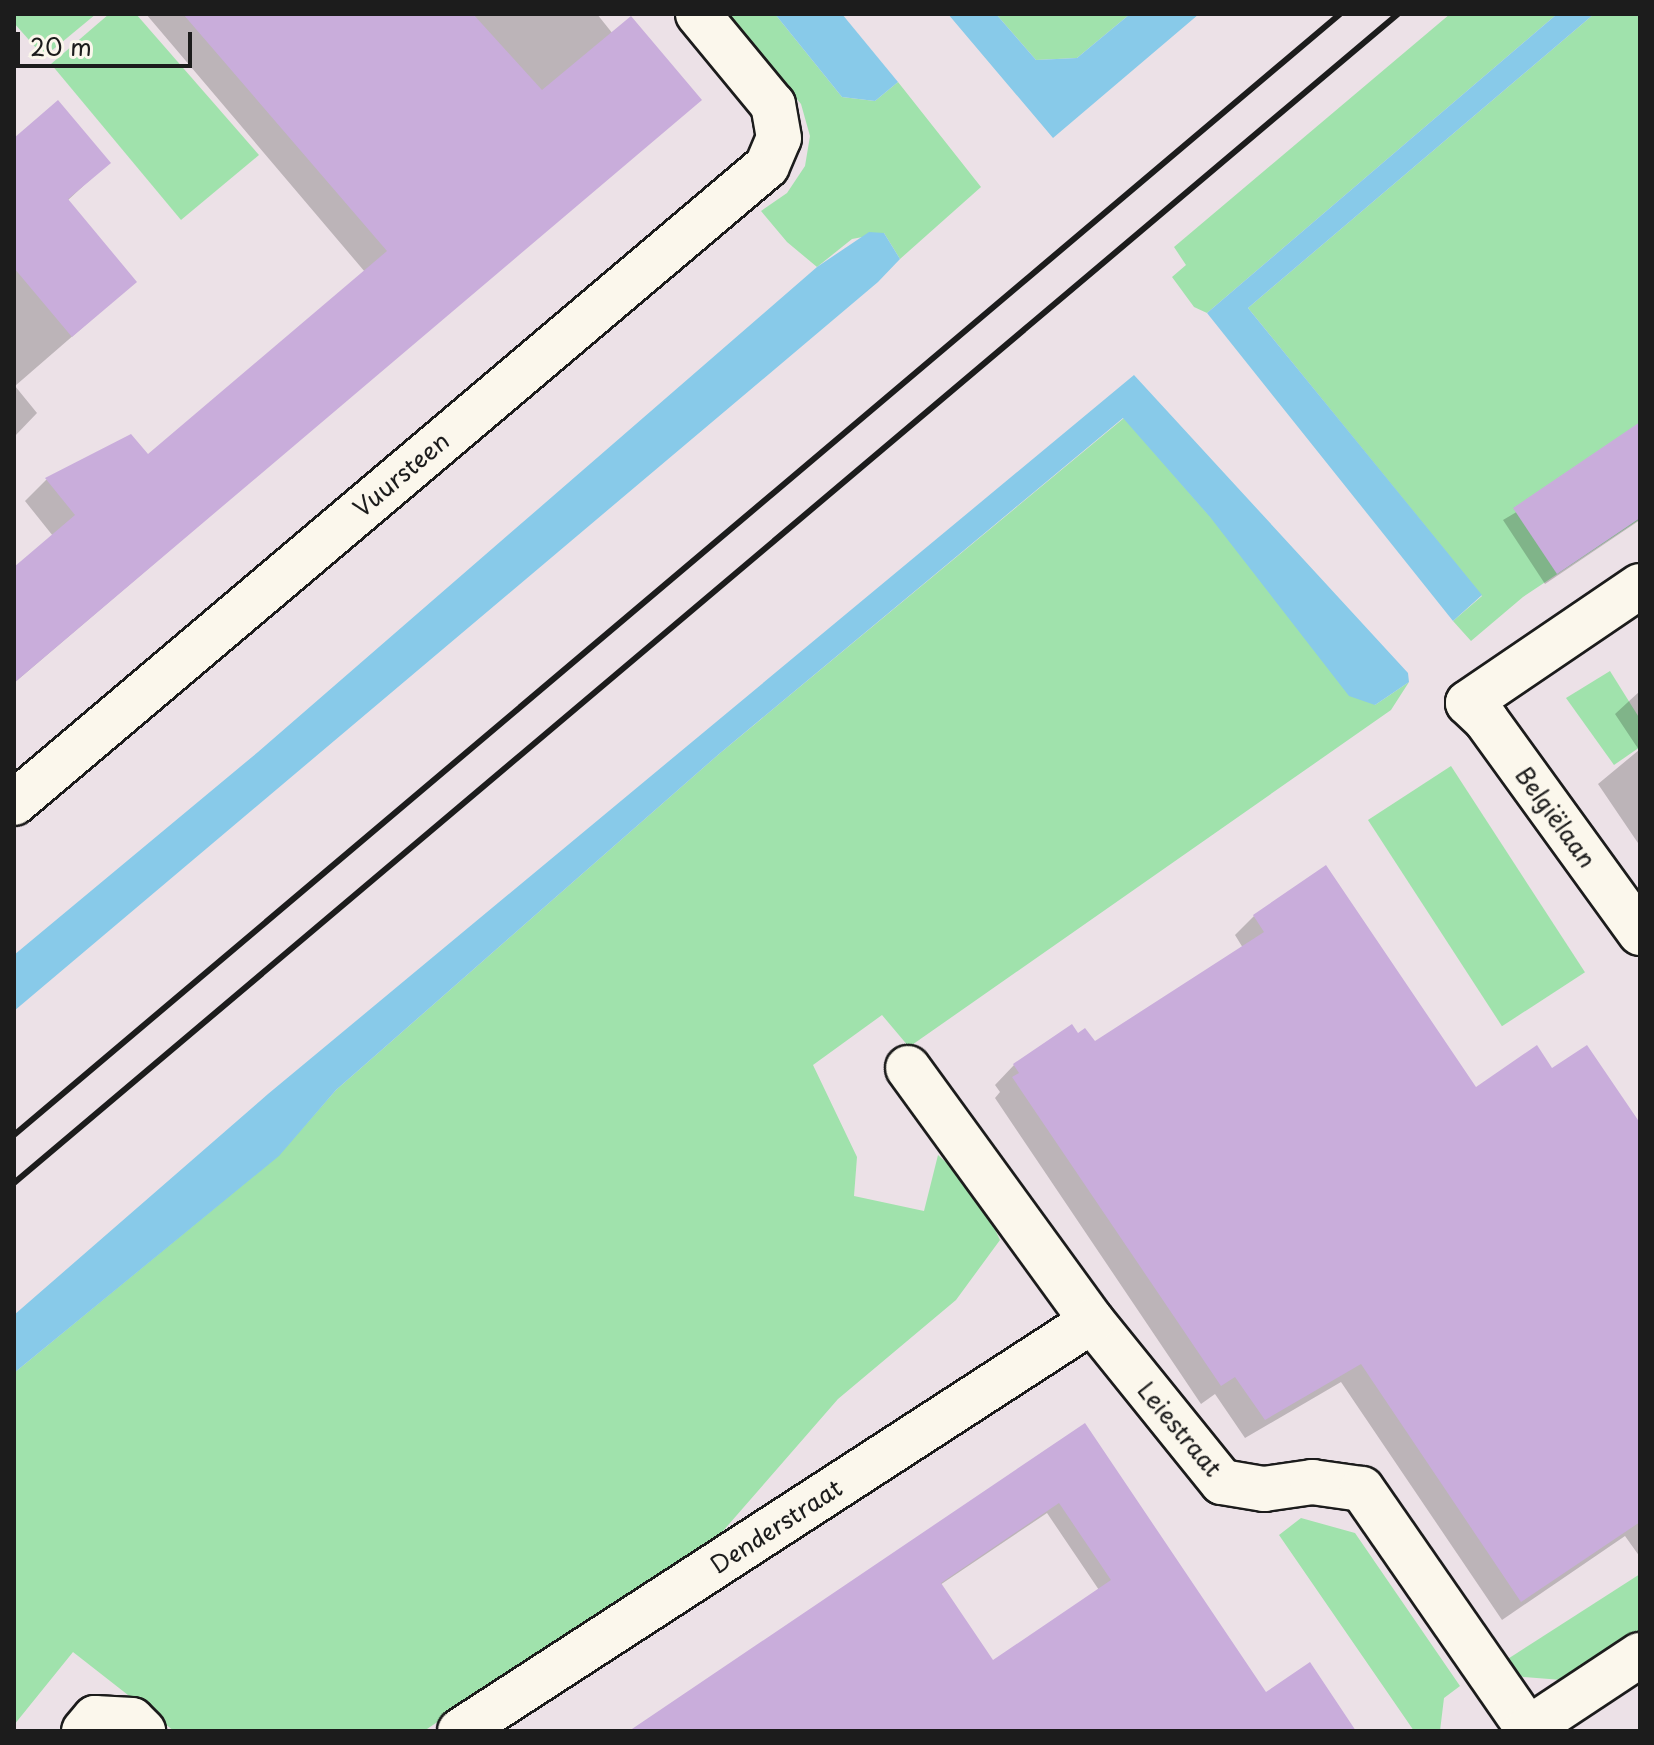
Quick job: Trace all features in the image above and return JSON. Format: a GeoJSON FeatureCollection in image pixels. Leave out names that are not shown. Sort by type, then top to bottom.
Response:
{"type":"FeatureCollection","features":[{"type":"Feature","properties":{"kind":"street","name":"Vuursteen"},"geometry":{"type":"LineString","coordinates":[[14,803],[767,166],[779,138],[773,105],[698,14]]}},
{"type":"Feature","properties":{"kind":"street","name":"Belgiëlaan"},"geometry":{"type":"LineString","coordinates":[[1640,586],[1468,703],[1486,720],[1640,933]]}},
{"type":"Feature","properties":{"kind":"street","name":"Leiestraat"},"geometry":{"type":"LineString","coordinates":[[908,1068],[1092,1321],[1222,1482],[1264,1489],[1312,1482],[1362,1489],[1527,1730]]}},
{"type":"Feature","properties":{"kind":"street","name":"Denderstraat"},"geometry":{"type":"LineString","coordinates":[[460,1731],[1092,1321]]}},
{"type":"Feature","properties":{"kind":"street"},"geometry":{"type":"LineString","coordinates":[[1527,1730],[1640,1655]]}},
{"type":"Feature","properties":{"kind":"street"},"geometry":{"type":"LineString","coordinates":[[89,1724],[132,1720],[143,1731]]}},
{"type":"Feature","properties":{"kind":"green space"},"geometry":{"type":"Polygon","coordinates":[[[14,14],[96,14],[44,57],[14,23],[14,14]]]}},
{"type":"Feature","properties":{"kind":"green space"},"geometry":{"type":"Polygon","coordinates":[[[109,14],[136,14],[259,155],[181,220],[51,64],[109,14]]]}},
{"type":"Feature","properties":{"kind":"green space"},"geometry":{"type":"Polygon","coordinates":[[[726,14],[775,14],[842,97],[875,101],[898,82],[981,187],[900,259],[884,233],[852,239],[817,267],[787,242],[761,211],[787,193],[805,166],[810,136],[801,104],[726,14]]]}},
{"type":"Feature","properties":{"kind":"green space"},"geometry":{"type":"Polygon","coordinates":[[[996,14],[1130,14],[1077,58],[1036,60],[996,14]]]}},
{"type":"Feature","properties":{"kind":"green space"},"geometry":{"type":"Polygon","coordinates":[[[1450,14],[1557,14],[1207,313],[1194,307],[1172,277],[1186,265],[1174,247],[1450,14]]]}},
{"type":"Feature","properties":{"kind":"green space"},"geometry":{"type":"Polygon","coordinates":[[[1594,14],[1640,14],[1640,519],[1523,597],[1471,641],[1453,621],[1482,596],[1248,308],[1594,14]]]}},
{"type":"Feature","properties":{"kind":"green space"},"geometry":{"type":"Polygon","coordinates":[[[1124,418],[1375,705],[1409,682],[1391,710],[909,1047],[882,1015],[813,1065],[857,1157],[854,1196],[924,1211],[938,1155],[976,1190],[1000,1240],[956,1300],[838,1399],[723,1531],[424,1731],[174,1731],[73,1652],[14,1725],[14,1373],[278,1156],[336,1090],[719,754],[1124,418]]]}},
{"type":"Feature","properties":{"kind":"green space"},"geometry":{"type":"Polygon","coordinates":[[[1610,671],[1640,719],[1640,747],[1614,765],[1566,698],[1610,671]]]}},
{"type":"Feature","properties":{"kind":"green space"},"geometry":{"type":"Polygon","coordinates":[[[1451,766],[1585,972],[1502,1026],[1368,820],[1451,766]]]}},
{"type":"Feature","properties":{"kind":"green space"},"geometry":{"type":"Polygon","coordinates":[[[1301,1518],[1355,1533],[1460,1686],[1444,1698],[1440,1731],[1414,1731],[1279,1535],[1301,1518]]]}},
{"type":"Feature","properties":{"kind":"green space"},"geometry":{"type":"Polygon","coordinates":[[[1640,1574],[1640,1633],[1562,1680],[1523,1677],[1503,1662],[1640,1574]]]}},
{"type":"Feature","properties":{"kind":"water"},"geometry":{"type":"Polygon","coordinates":[[[775,14],[842,14],[898,82],[875,101],[842,97],[775,14]]]}},
{"type":"Feature","properties":{"kind":"water"},"geometry":{"type":"Polygon","coordinates":[[[948,14],[996,14],[1036,60],[1077,58],[1130,14],[1199,14],[1053,138],[948,14]]]}},
{"type":"Feature","properties":{"kind":"water"},"geometry":{"type":"Polygon","coordinates":[[[1557,14],[1594,14],[1248,308],[1482,595],[1453,621],[1207,313],[1557,14]]]}},
{"type":"Feature","properties":{"kind":"water"},"geometry":{"type":"Polygon","coordinates":[[[869,232],[884,233],[900,259],[878,282],[14,1011],[14,955],[258,752],[817,267],[869,232]]]}},
{"type":"Feature","properties":{"kind":"water"},"geometry":{"type":"Polygon","coordinates":[[[1134,375],[1408,673],[1409,682],[1375,705],[1349,696],[1210,517],[1123,418],[719,754],[336,1090],[279,1156],[14,1373],[14,1315],[268,1094],[1134,375]]]}},
{"type":"Feature","properties":{"kind":"building"},"geometry":{"type":"Polygon","coordinates":[[[183,14],[473,14],[542,90],[631,16],[702,100],[14,683],[14,567],[75,515],[45,478],[131,434],[148,454],[387,251],[183,14]]]}},
{"type":"Feature","properties":{"kind":"building"},"geometry":{"type":"Polygon","coordinates":[[[58,100],[111,163],[68,199],[137,282],[72,337],[14,268],[14,138],[58,100]]]}},
{"type":"Feature","properties":{"kind":"building"},"geometry":{"type":"Polygon","coordinates":[[[1640,422],[1640,518],[1557,574],[1513,508],[1640,422]]]}},
{"type":"Feature","properties":{"kind":"building"},"geometry":{"type":"Polygon","coordinates":[[[1326,865],[1476,1087],[1537,1045],[1552,1068],[1587,1045],[1640,1123],[1640,1522],[1521,1602],[1361,1364],[1265,1420],[1235,1377],[1221,1386],[1012,1077],[1019,1073],[1013,1064],[1072,1024],[1078,1033],[1085,1028],[1095,1041],[1264,932],[1253,915],[1326,865]]]}},
{"type":"Feature","properties":{"kind":"building"},"geometry":{"type":"Polygon","coordinates":[[[1085,1423],[1266,1692],[1310,1662],[1356,1731],[629,1731],[1085,1423]],[[1059,1503],[941,1583],[993,1660],[1111,1580],[1059,1503]]]}},
{"type":"Feature","properties":{"kind":"railway"},"geometry":{"type":"LineString","coordinates":[[14,1135],[1340,14]]}},
{"type":"Feature","properties":{"kind":"railway"},"geometry":{"type":"LineString","coordinates":[[14,1183],[1398,14]]}}]}
